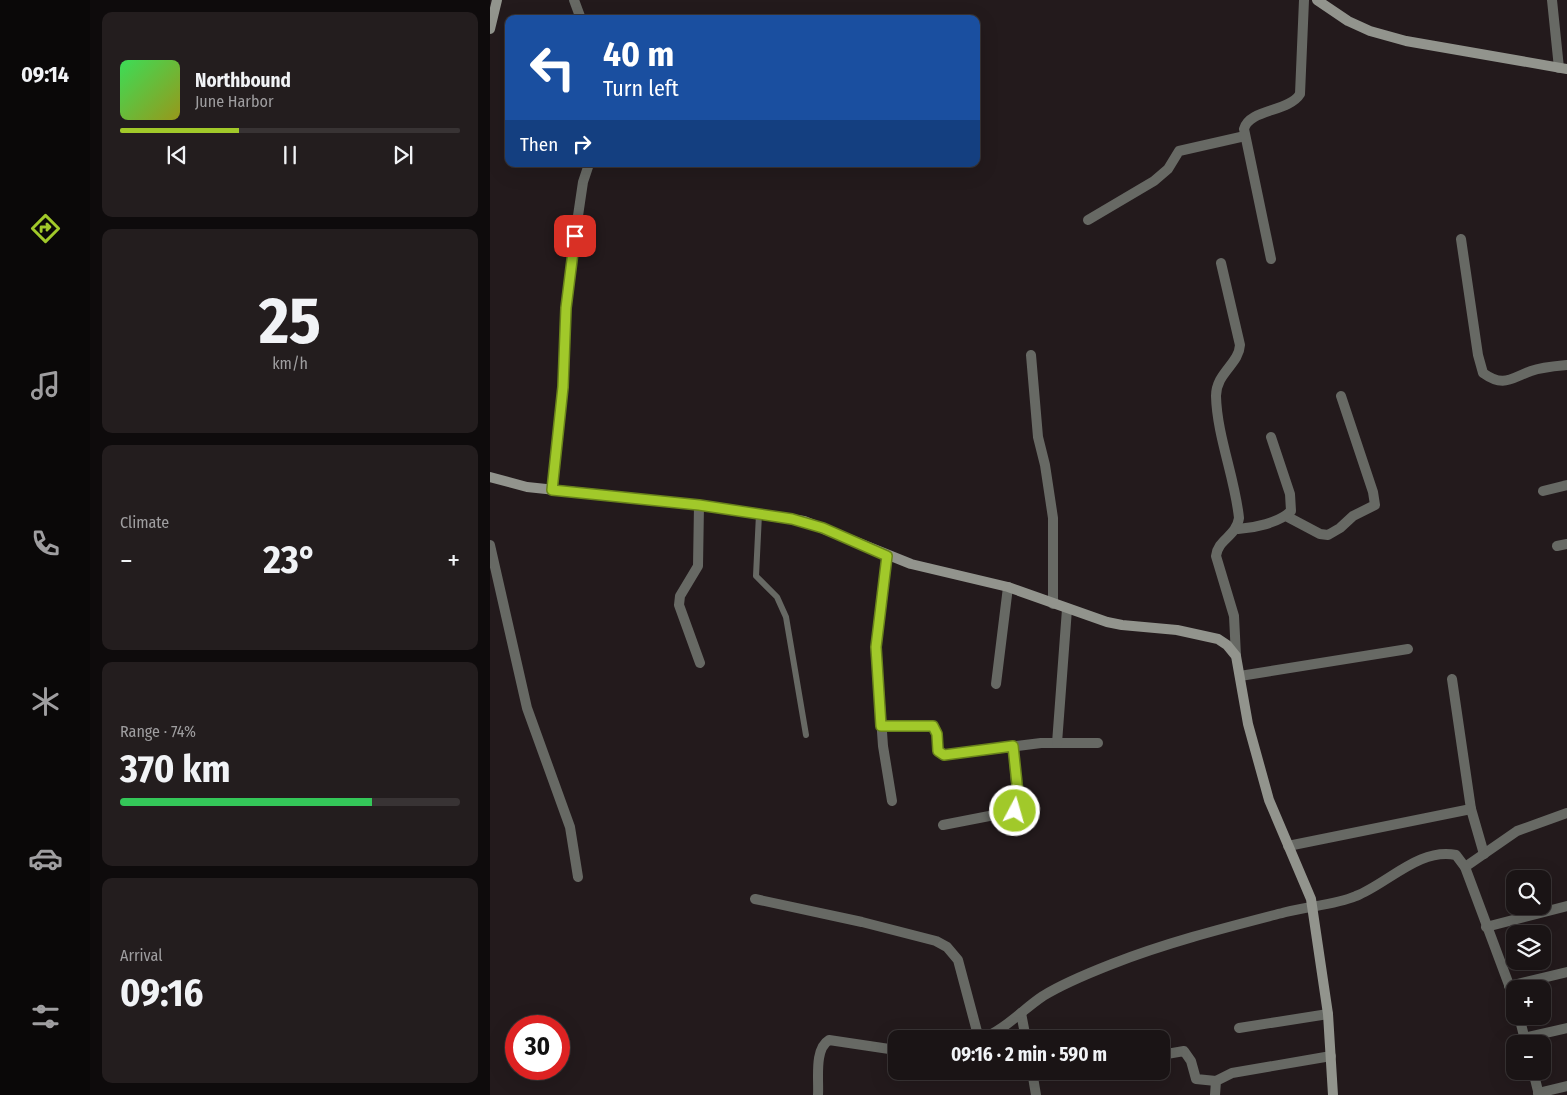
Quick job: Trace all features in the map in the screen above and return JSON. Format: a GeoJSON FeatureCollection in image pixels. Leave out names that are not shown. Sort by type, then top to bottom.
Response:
{"type":"FeatureCollection","features":[{"type":"Feature","properties":{"kind":"street"},"geometry":{"type":"LineString","coordinates":[[490,29],[497,0]]}},
{"type":"Feature","properties":{"kind":"street"},"geometry":{"type":"LineString","coordinates":[[574,0],[580,15]]}},
{"type":"Feature","properties":{"kind":"street"},"geometry":{"type":"LineString","coordinates":[[1271,259],[1244,129],[1249,120],[1292,102],[1300,94],[1304,0]]}},
{"type":"Feature","properties":{"kind":"street"},"geometry":{"type":"LineString","coordinates":[[1318,0],[1348,21],[1397,38],[1563,69],[1552,0]]}},
{"type":"Feature","properties":{"kind":"street"},"geometry":{"type":"LineString","coordinates":[[1088,220],[1154,181],[1168,169],[1179,152],[1245,136]]}},
{"type":"Feature","properties":{"kind":"street"},"geometry":{"type":"LineString","coordinates":[[575,236],[583,182],[589,167]]}},
{"type":"Feature","properties":{"kind":"street"},"geometry":{"type":"LineString","coordinates":[[1461,239],[1478,354],[1483,373],[1494,379],[1509,381],[1536,369],[1567,365]]}},
{"type":"Feature","properties":{"kind":"street"},"geometry":{"type":"LineString","coordinates":[[1221,263],[1240,345],[1236,357],[1222,374],[1216,395],[1237,502],[1238,529]]}},
{"type":"Feature","properties":{"kind":"street"},"geometry":{"type":"LineString","coordinates":[[1031,355],[1038,437],[1053,518],[1053,604]]}},
{"type":"Feature","properties":{"kind":"street"},"geometry":{"type":"LineString","coordinates":[[1286,516],[1320,534],[1328,535],[1340,528],[1353,516],[1374,505],[1373,492],[1341,396]]}},
{"type":"Feature","properties":{"kind":"street"},"geometry":{"type":"LineString","coordinates":[[1272,437],[1292,505],[1286,516],[1253,528],[1238,529],[1217,549],[1216,556],[1234,616],[1236,656],[1252,741],[1269,800],[1305,881],[1312,906],[1328,1014],[1333,1095]]}},
{"type":"Feature","properties":{"kind":"street"},"geometry":{"type":"LineString","coordinates":[[490,477],[527,487],[699,505],[804,521],[887,556],[911,564],[1008,587],[1067,609],[1122,625],[1177,630],[1218,640],[1227,645],[1236,656]]}},
{"type":"Feature","properties":{"kind":"street"},"geometry":{"type":"LineString","coordinates":[[1544,491],[1567,485]]}},
{"type":"Feature","properties":{"kind":"street"},"geometry":{"type":"LineString","coordinates":[[699,505],[698,566],[680,596],[679,605],[700,663]]}},
{"type":"Feature","properties":{"kind":"street"},"geometry":{"type":"LineString","coordinates":[[490,544],[527,708],[570,827],[578,877]]}},
{"type":"Feature","properties":{"kind":"street"},"geometry":{"type":"LineString","coordinates":[[887,556],[876,647],[881,726],[892,801]]}},
{"type":"Feature","properties":{"kind":"street"},"geometry":{"type":"LineString","coordinates":[[996,684],[1008,587]]}},
{"type":"Feature","properties":{"kind":"street"},"geometry":{"type":"LineString","coordinates":[[1057,743],[1067,609]]}},
{"type":"Feature","properties":{"kind":"street"},"geometry":{"type":"LineString","coordinates":[[1240,676],[1408,649]]}},
{"type":"Feature","properties":{"kind":"street"},"geometry":{"type":"LineString","coordinates":[[1452,679],[1470,809],[1484,854]]}},
{"type":"Feature","properties":{"kind":"street"},"geometry":{"type":"LineString","coordinates":[[881,726],[933,726],[937,734],[938,751],[944,755],[1013,746],[1098,743]]}},
{"type":"Feature","properties":{"kind":"street"},"geometry":{"type":"LineString","coordinates":[[944,825],[1015,811],[1018,808],[1013,746]]}},
{"type":"Feature","properties":{"kind":"street"},"geometry":{"type":"LineString","coordinates":[[1288,846],[1470,809]]}},
{"type":"Feature","properties":{"kind":"street"},"geometry":{"type":"LineString","coordinates":[[1465,867],[1517,831],[1567,812]]}},
{"type":"Feature","properties":{"kind":"street"},"geometry":{"type":"LineString","coordinates":[[999,1030],[1052,991],[1112,964],[1228,928],[1358,896],[1414,864],[1438,855],[1456,854],[1465,867],[1507,980]]}},
{"type":"Feature","properties":{"kind":"street"},"geometry":{"type":"LineString","coordinates":[[755,899],[862,922],[936,941],[947,947],[958,960],[977,1030]]}},
{"type":"Feature","properties":{"kind":"street"},"geometry":{"type":"LineString","coordinates":[[1486,926],[1567,906]]}},
{"type":"Feature","properties":{"kind":"street"},"geometry":{"type":"LineString","coordinates":[[1534,980],[1567,972]]}},
{"type":"Feature","properties":{"kind":"street"},"geometry":{"type":"LineString","coordinates":[[1021,1013],[1024,1030]]}},
{"type":"Feature","properties":{"kind":"street"},"geometry":{"type":"LineString","coordinates":[[1239,1028],[1328,1014]]}},
{"type":"Feature","properties":{"kind":"street"},"geometry":{"type":"LineString","coordinates":[[1544,1035],[1567,1028]]}},
{"type":"Feature","properties":{"kind":"street"},"geometry":{"type":"LineString","coordinates":[[818,1095],[820,1051],[823,1043],[829,1040],[888,1049]]}},
{"type":"Feature","properties":{"kind":"street"},"geometry":{"type":"LineString","coordinates":[[1170,1053],[1184,1050],[1192,1061],[1196,1079],[1216,1081],[1232,1073],[1330,1056]]}},
{"type":"Feature","properties":{"kind":"street"},"geometry":{"type":"LineString","coordinates":[[1034,1080],[1036,1095]]}},
{"type":"Feature","properties":{"kind":"street"},"geometry":{"type":"LineString","coordinates":[[1535,1080],[1539,1094],[1567,1086]]}},
{"type":"Feature","properties":{"kind":"street"},"geometry":{"type":"LineString","coordinates":[[1215,1095],[1216,1081]]}},
{"type":"Feature","properties":{"kind":"lane"},"geometry":{"type":"LineString","coordinates":[[552,490],[563,387],[566,308],[575,236]]}},
{"type":"Feature","properties":{"kind":"lane"},"geometry":{"type":"LineString","coordinates":[[759,514],[756,576],[777,598],[786,617],[806,736]]}},
{"type":"Feature","properties":{"kind":"route"},"geometry":{"type":"LineString","coordinates":[[575,236],[566,308],[563,387],[552,490],[699,505],[804,521],[887,556],[877,626],[876,647],[881,726],[933,726],[937,734],[938,751],[944,755],[1013,746],[1019,803],[1015,811]]}}]}
